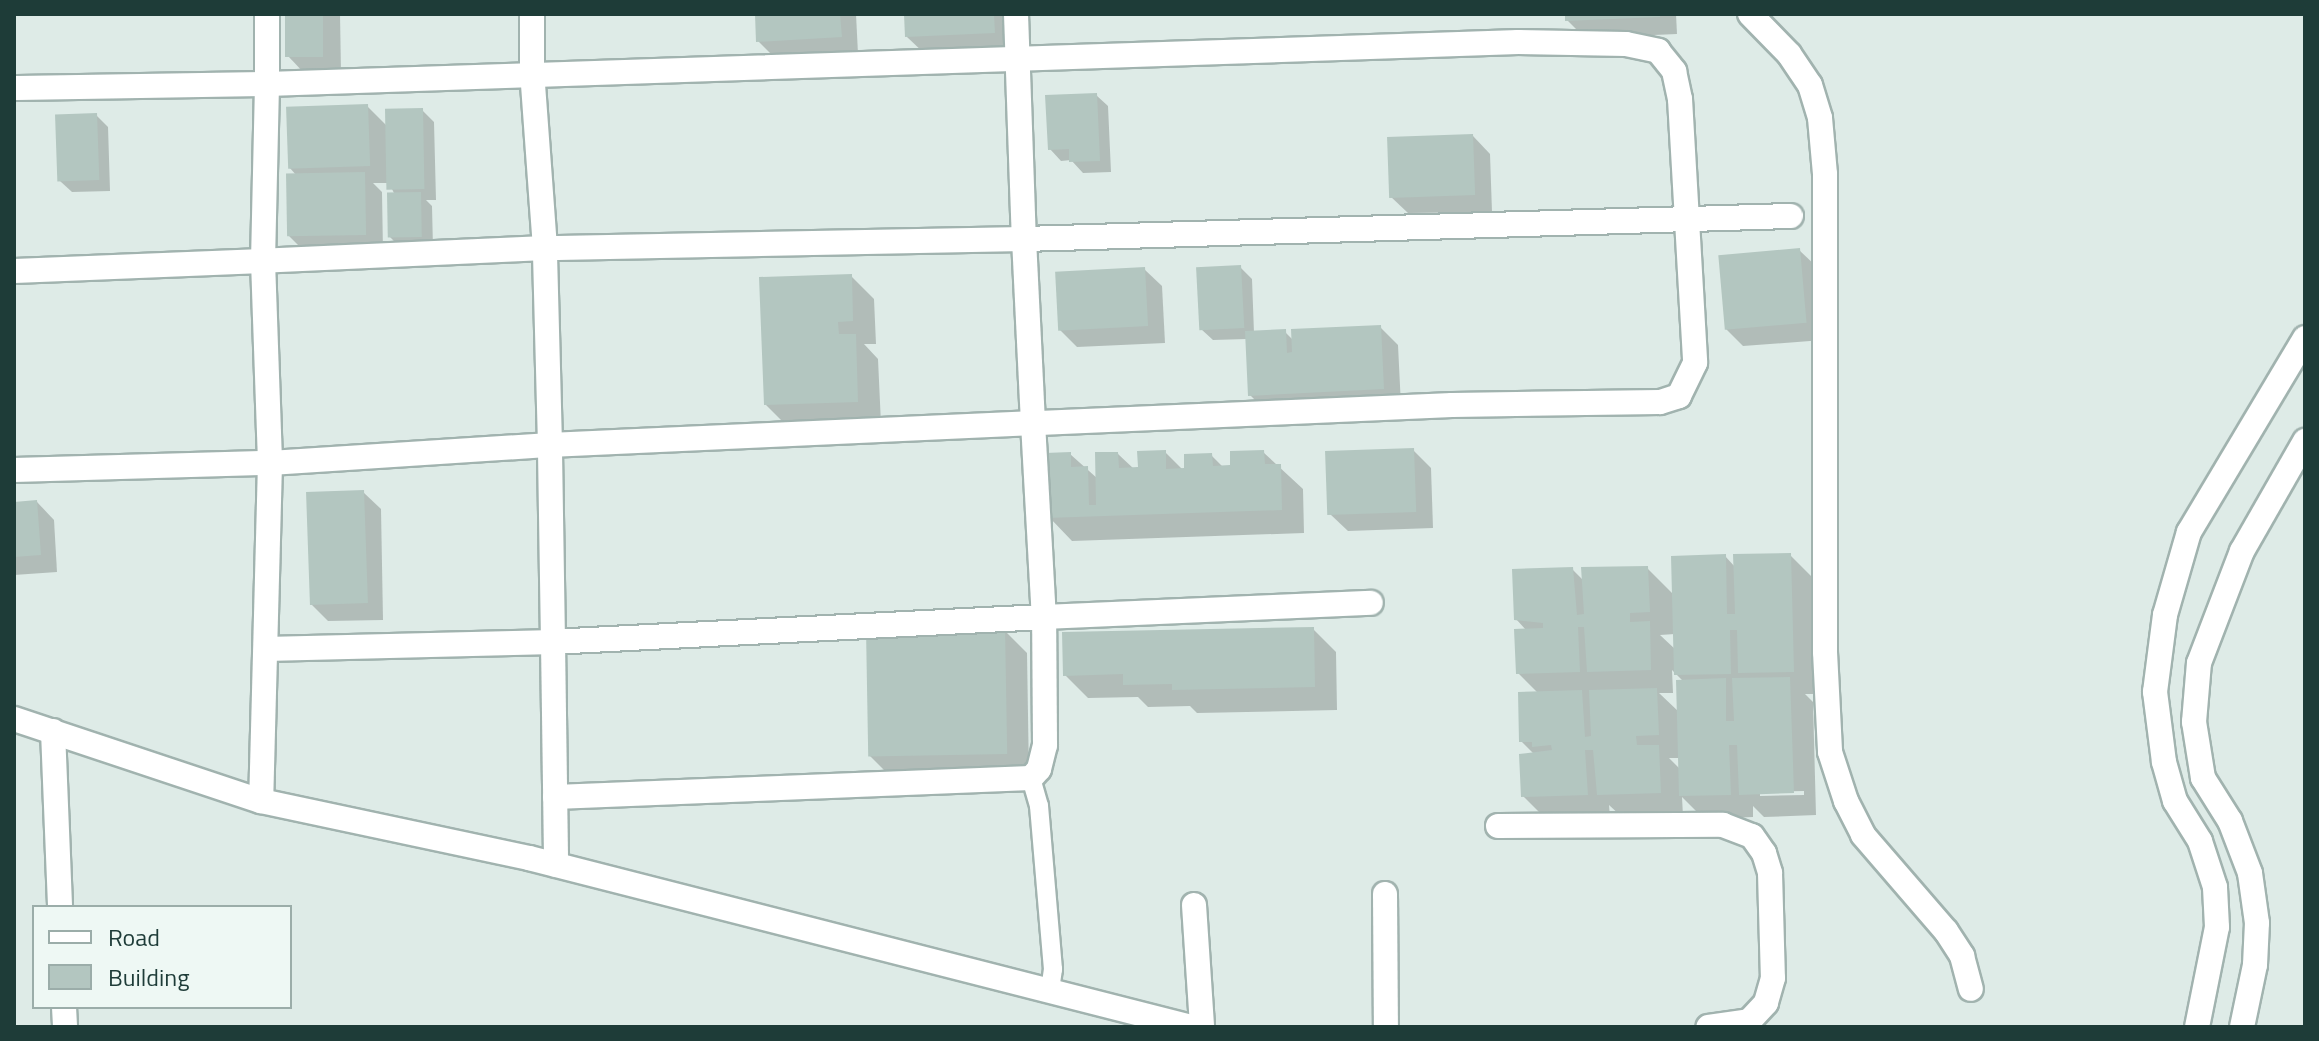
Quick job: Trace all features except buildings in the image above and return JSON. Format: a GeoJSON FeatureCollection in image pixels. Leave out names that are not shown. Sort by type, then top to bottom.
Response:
{"type":"FeatureCollection","features":[{"type":"Feature","properties":{"kind":"street"},"geometry":{"type":"LineString","coordinates":[[261,801],[270,463],[263,261],[267,14]]}},
{"type":"Feature","properties":{"kind":"street"},"geometry":{"type":"LineString","coordinates":[[532,14],[532,73],[545,248],[556,865]]}},
{"type":"Feature","properties":{"kind":"street"},"geometry":{"type":"LineString","coordinates":[[555,797],[1031,778],[1039,769],[1045,745],[1044,617],[1024,239],[1016,14]]}},
{"type":"Feature","properties":{"kind":"street"},"geometry":{"type":"LineString","coordinates":[[1750,14],[1789,54],[1803,75],[1820,118],[1825,174],[1825,652],[1830,752],[1846,801],[1863,835],[1946,931],[1962,956],[1971,989]]}},
{"type":"Feature","properties":{"kind":"street"},"geometry":{"type":"LineString","coordinates":[[14,88],[267,84],[1518,42],[1626,44],[1658,51],[1674,71],[1680,99],[1695,363],[1679,396],[1660,402],[1452,405],[550,445],[270,463],[14,470]]}},
{"type":"Feature","properties":{"kind":"street"},"geometry":{"type":"LineString","coordinates":[[14,271],[545,248],[1024,239],[1791,216]]}},
{"type":"Feature","properties":{"kind":"street"},"geometry":{"type":"LineString","coordinates":[[2197,1027],[2217,927],[2215,887],[2200,841],[2175,801],[2159,722],[2155,692],[2165,615],[2189,532],[2305,338]]}},
{"type":"Feature","properties":{"kind":"street"},"geometry":{"type":"LineString","coordinates":[[2242,1027],[2255,965],[2257,923],[2250,873],[2230,821],[2203,778],[2194,722],[2199,663],[2242,551],[2305,441]]}},
{"type":"Feature","properties":{"kind":"street"},"geometry":{"type":"LineString","coordinates":[[267,649],[553,642],[1371,603]]}},
{"type":"Feature","properties":{"kind":"street"},"geometry":{"type":"LineString","coordinates":[[14,719],[261,801],[556,865],[1191,1027]]}},
{"type":"Feature","properties":{"kind":"street"},"geometry":{"type":"LineString","coordinates":[[2159,722],[2194,722]]}},
{"type":"Feature","properties":{"kind":"street"},"geometry":{"type":"LineString","coordinates":[[53,731],[60,905]]}},
{"type":"Feature","properties":{"kind":"street"},"geometry":{"type":"LineString","coordinates":[[1498,826],[1723,825],[1752,836],[1764,853],[1770,873],[1773,978],[1766,1003],[1749,1021],[1708,1027]]}},
{"type":"Feature","properties":{"kind":"street"},"geometry":{"type":"LineString","coordinates":[[1385,894],[1386,1027]]}},
{"type":"Feature","properties":{"kind":"street"},"geometry":{"type":"LineString","coordinates":[[1194,905],[1202,1027]]}},
{"type":"Feature","properties":{"kind":"street"},"geometry":{"type":"LineString","coordinates":[[2217,927],[2257,923]]}},
{"type":"Feature","properties":{"kind":"lane"},"geometry":{"type":"LineString","coordinates":[[1031,778],[1040,821],[1053,969],[1050,991]]}}]}
